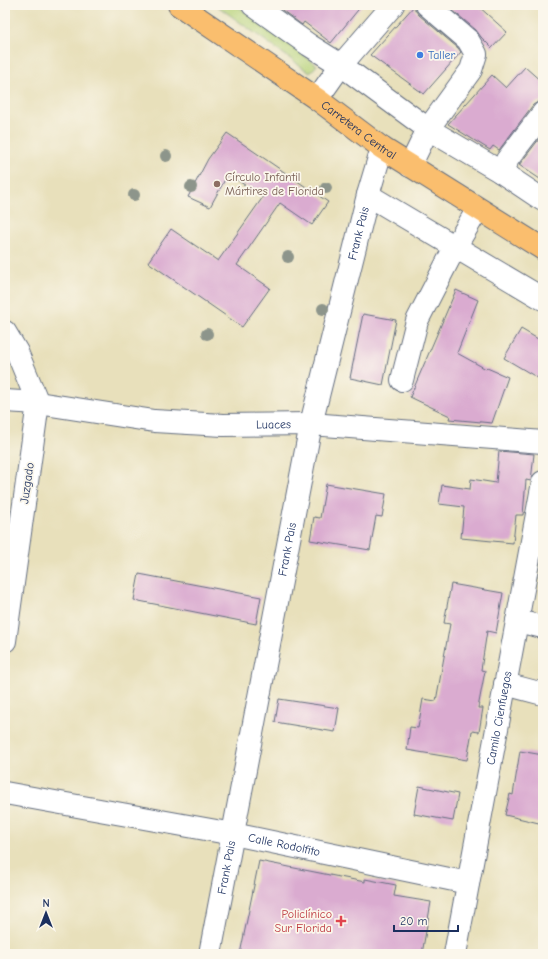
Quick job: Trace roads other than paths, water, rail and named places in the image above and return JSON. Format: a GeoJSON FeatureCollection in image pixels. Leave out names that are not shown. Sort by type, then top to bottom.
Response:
{"type":"FeatureCollection","features":[{"type":"Feature","properties":{"kind":"highway","name":"Carretera Central"},"geometry":{"type":"LineString","coordinates":[[179,5],[317,99],[382,148],[543,249]]}},
{"type":"Feature","properties":{"kind":"street"},"geometry":{"type":"LineString","coordinates":[[253,5],[341,65],[428,128],[543,200]]}},
{"type":"Feature","properties":{"kind":"street"},"geometry":{"type":"LineString","coordinates":[[317,99],[341,65],[392,5]]}},
{"type":"Feature","properties":{"kind":"street"},"geometry":{"type":"LineString","coordinates":[[410,166],[428,128],[471,70],[476,54],[468,40],[427,5]]}},
{"type":"Feature","properties":{"kind":"street"},"geometry":{"type":"LineString","coordinates":[[500,172],[507,160],[543,113]]}},
{"type":"Feature","properties":{"kind":"street","name":"Frank Pais"},"geometry":{"type":"LineString","coordinates":[[210,954],[312,424],[368,195],[382,148]]}},
{"type":"Feature","properties":{"kind":"street"},"geometry":{"type":"LineString","coordinates":[[368,195],[543,299]]}},
{"type":"Feature","properties":{"kind":"street"},"geometry":{"type":"LineString","coordinates":[[402,380],[417,321],[455,247],[478,209]]}},
{"type":"Feature","properties":{"kind":"street"},"geometry":{"type":"LineString","coordinates":[[5,332],[17,352],[38,403]]}},
{"type":"Feature","properties":{"kind":"street","name":"Luaces"},"geometry":{"type":"LineString","coordinates":[[5,401],[38,403],[154,422],[223,425],[312,424],[543,442]]}},
{"type":"Feature","properties":{"kind":"street","name":"Juzgado"},"geometry":{"type":"LineString","coordinates":[[5,641],[38,403]]}},
{"type":"Feature","properties":{"kind":"street","name":"Camilo Cienfuegos"},"geometry":{"type":"LineString","coordinates":[[455,954],[543,482]]}},
{"type":"Feature","properties":{"kind":"street"},"geometry":{"type":"LineString","coordinates":[[517,621],[543,627]]}},
{"type":"Feature","properties":{"kind":"street"},"geometry":{"type":"LineString","coordinates":[[505,684],[543,694]]}},
{"type":"Feature","properties":{"kind":"street","name":"Calle Rodolfito"},"geometry":{"type":"LineString","coordinates":[[5,793],[233,834],[468,883]]}},
{"type":"Feature","properties":{"kind":"place","name":"Taller"},"geometry":{"type":"Point","coordinates":[420,55]}},
{"type":"Feature","properties":{"kind":"place","name":"Círculo Infantil Mártires de Florida"},"geometry":{"type":"Point","coordinates":[217,184]}},
{"type":"Feature","properties":{"kind":"place","name":"Policlínico Sur Florida"},"geometry":{"type":"Point","coordinates":[341,921]}}]}
